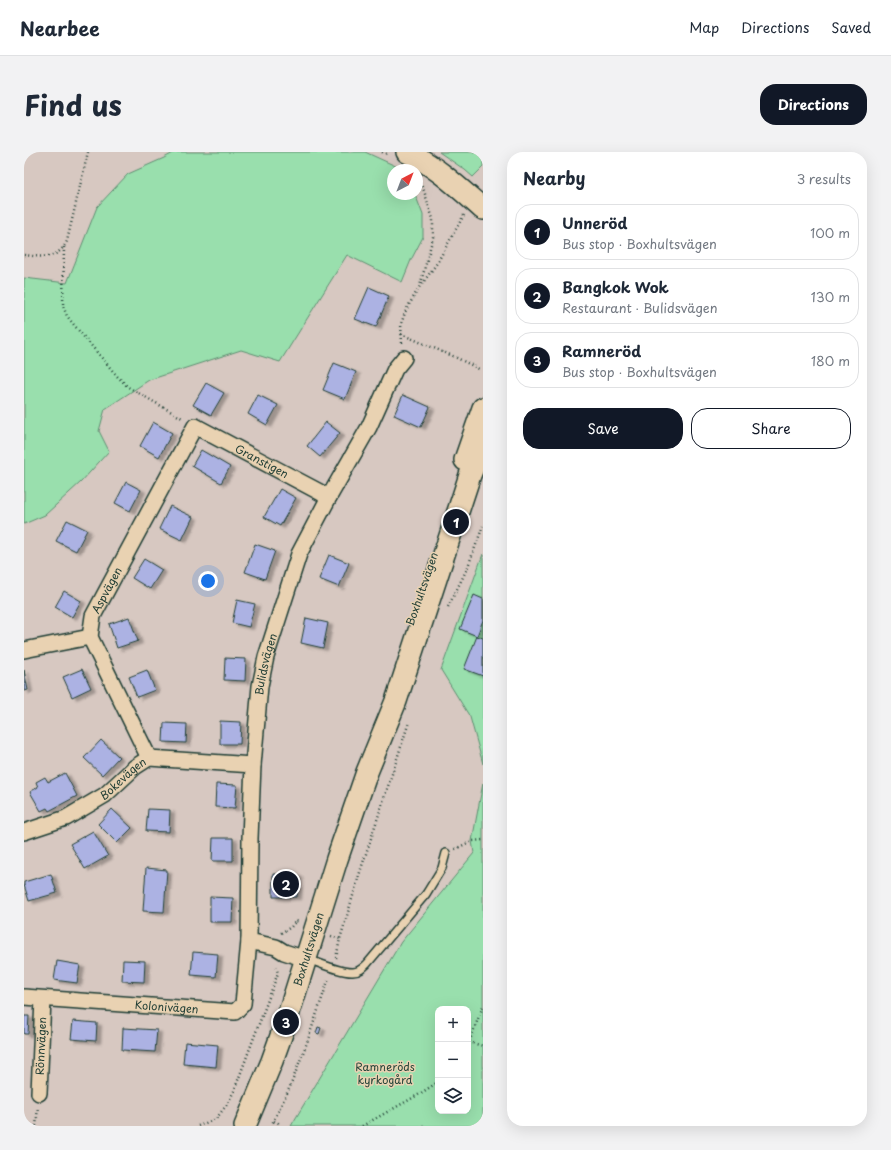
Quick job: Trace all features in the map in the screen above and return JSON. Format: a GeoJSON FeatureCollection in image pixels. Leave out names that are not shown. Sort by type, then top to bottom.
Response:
{"type":"FeatureCollection","features":[{"type":"Feature","properties":{"kind":"street"},"geometry":{"type":"LineString","coordinates":[[407,152],[417,157],[450,180],[474,212]]}},
{"type":"Feature","properties":{"kind":"street","name":"Bulidsvägen"},"geometry":{"type":"LineString","coordinates":[[249,941],[250,838],[253,765],[260,686],[266,657],[299,554],[329,497],[369,427],[395,369],[404,358]]}},
{"type":"Feature","properties":{"kind":"street","name":"Boxhultsvägen"},"geometry":{"type":"LineString","coordinates":[[367,772],[378,718],[483,408]]}},
{"type":"Feature","properties":{"kind":"street","name":"Granstigen"},"geometry":{"type":"LineString","coordinates":[[195,426],[329,497]]}},
{"type":"Feature","properties":{"kind":"street","name":"Aspvägen"},"geometry":{"type":"LineString","coordinates":[[90,637],[93,616],[195,426]]}},
{"type":"Feature","properties":{"kind":"street","name":"Boxhultsvägen"},"geometry":{"type":"LineString","coordinates":[[245,1126],[272,1061],[337,859],[367,772],[396,701],[470,475],[483,444]]}},
{"type":"Feature","properties":{"kind":"street"},"geometry":{"type":"LineString","coordinates":[[24,650],[90,637],[149,758]]}},
{"type":"Feature","properties":{"kind":"street","name":"Bokevägen"},"geometry":{"type":"LineString","coordinates":[[24,832],[66,818],[105,795],[135,766],[149,758],[253,765]]}},
{"type":"Feature","properties":{"kind":"street"},"geometry":{"type":"LineString","coordinates":[[249,941],[276,947],[284,952],[306,958]]}},
{"type":"Feature","properties":{"kind":"street","name":"Kolonivägen"},"geometry":{"type":"LineString","coordinates":[[24,998],[235,1012],[243,1004],[249,941]]}},
{"type":"Feature","properties":{"kind":"street","name":"Rönnvägen"},"geometry":{"type":"LineString","coordinates":[[39,1093],[43,999]]}},
{"type":"Feature","properties":{"kind":"lane"},"geometry":{"type":"LineString","coordinates":[[306,958],[333,968],[353,972],[360,970],[367,964],[426,894],[442,868],[446,853]]}},
{"type":"Feature","properties":{"kind":"path"},"geometry":{"type":"LineString","coordinates":[[24,255],[35,256],[56,254],[64,247],[67,241],[88,152]]}},
{"type":"Feature","properties":{"kind":"path"},"geometry":{"type":"LineString","coordinates":[[420,286],[433,237],[433,219],[423,189]]}},
{"type":"Feature","properties":{"kind":"path"},"geometry":{"type":"LineString","coordinates":[[404,358],[401,324],[406,310],[420,286],[474,212]]}},
{"type":"Feature","properties":{"kind":"path"},"geometry":{"type":"LineString","coordinates":[[64,247],[63,306],[67,316],[128,387],[195,426]]}},
{"type":"Feature","properties":{"kind":"path"},"geometry":{"type":"LineString","coordinates":[[401,334],[481,370]]}},
{"type":"Feature","properties":{"kind":"path"},"geometry":{"type":"LineString","coordinates":[[447,608],[467,569],[483,526]]}},
{"type":"Feature","properties":{"kind":"path"},"geometry":{"type":"LineString","coordinates":[[271,1126],[290,1087],[333,968],[361,869],[410,720]]}},
{"type":"Feature","properties":{"kind":"path"},"geometry":{"type":"LineString","coordinates":[[446,853],[472,841],[483,840]]}},
{"type":"Feature","properties":{"kind":"path"},"geometry":{"type":"LineString","coordinates":[[198,1126],[216,1119],[228,1103],[234,1091],[278,973],[274,964]]}},
{"type":"Feature","properties":{"kind":"path"},"geometry":{"type":"LineString","coordinates":[[469,1042],[483,1006]]}},
{"type":"Feature","properties":{"kind":"path"},"geometry":{"type":"LineString","coordinates":[[471,1043],[483,1046]]}},
{"type":"Feature","properties":{"kind":"path"},"geometry":{"type":"LineString","coordinates":[[362,1126],[435,1084]]}},
{"type":"Feature","properties":{"kind":"path"},"geometry":{"type":"LineString","coordinates":[[274,1121],[278,1123],[279,1126]]}},
{"type":"Feature","properties":{"kind":"green space"},"geometry":{"type":"Polygon","coordinates":[[[175,152],[365,152],[391,164],[387,164],[387,200],[417,200],[423,215],[423,237],[402,282],[347,255],[280,362],[241,350],[149,380],[105,409],[99,431],[109,451],[81,482],[45,515],[24,524],[24,278],[67,283],[97,207],[128,174],[175,152]]]}},
{"type":"Feature","properties":{"kind":"green space"},"geometry":{"type":"Polygon","coordinates":[[[439,152],[483,152],[483,167],[473,177],[439,152]]]}},
{"type":"Feature","properties":{"kind":"green space"},"geometry":{"type":"Polygon","coordinates":[[[483,554],[483,764],[470,717],[441,670],[483,554]]]}},
{"type":"Feature","properties":{"kind":"green space","name":"Ramneröds kyrkogård"},"geometry":{"type":"Polygon","coordinates":[[[483,783],[483,1126],[291,1126],[401,942],[474,853],[472,841],[483,783]]]}},
{"type":"Feature","properties":{"kind":"building"},"geometry":{"type":"Polygon","coordinates":[[[369,287],[389,296],[376,327],[355,319],[369,287]]]}},
{"type":"Feature","properties":{"kind":"building"},"geometry":{"type":"Polygon","coordinates":[[[334,363],[356,372],[345,399],[323,390],[334,363]]]}},
{"type":"Feature","properties":{"kind":"building"},"geometry":{"type":"Polygon","coordinates":[[[206,383],[224,393],[211,415],[193,405],[206,383]]]}},
{"type":"Feature","properties":{"kind":"building"},"geometry":{"type":"Polygon","coordinates":[[[258,395],[278,405],[267,425],[248,414],[258,395]]]}},
{"type":"Feature","properties":{"kind":"building"},"geometry":{"type":"Polygon","coordinates":[[[403,395],[430,407],[421,427],[394,415],[403,395]]]}},
{"type":"Feature","properties":{"kind":"building"},"geometry":{"type":"Polygon","coordinates":[[[153,422],[172,433],[159,457],[140,446],[153,422]]]}},
{"type":"Feature","properties":{"kind":"building"},"geometry":{"type":"Polygon","coordinates":[[[326,422],[340,433],[320,457],[307,446],[326,422]]]}},
{"type":"Feature","properties":{"kind":"building"},"geometry":{"type":"Polygon","coordinates":[[[201,450],[230,467],[221,483],[192,466],[201,450]]]}},
{"type":"Feature","properties":{"kind":"building"},"geometry":{"type":"Polygon","coordinates":[[[126,482],[141,490],[130,511],[115,503],[126,482]]]}},
{"type":"Feature","properties":{"kind":"building"},"geometry":{"type":"Polygon","coordinates":[[[280,489],[296,498],[280,526],[264,517],[280,489]]]}},
{"type":"Feature","properties":{"kind":"building"},"geometry":{"type":"Polygon","coordinates":[[[170,506],[193,517],[182,540],[159,529],[170,506]]]}},
{"type":"Feature","properties":{"kind":"building"},"geometry":{"type":"Polygon","coordinates":[[[67,520],[87,530],[76,551],[56,541],[67,520]]]}},
{"type":"Feature","properties":{"kind":"building"},"geometry":{"type":"Polygon","coordinates":[[[255,544],[275,551],[265,579],[245,572],[255,544]]]}},
{"type":"Feature","properties":{"kind":"building"},"geometry":{"type":"Polygon","coordinates":[[[329,555],[349,563],[339,587],[319,579],[329,555]]]}},
{"type":"Feature","properties":{"kind":"building"},"geometry":{"type":"Polygon","coordinates":[[[144,559],[162,570],[150,589],[132,578],[144,559]]]}},
{"type":"Feature","properties":{"kind":"building"},"geometry":{"type":"Polygon","coordinates":[[[64,591],[81,601],[72,617],[55,607],[64,591]]]}},
{"type":"Feature","properties":{"kind":"building"},"geometry":{"type":"Polygon","coordinates":[[[474,595],[483,599],[483,620],[477,636],[460,629],[474,595]]]}},
{"type":"Feature","properties":{"kind":"building"},"geometry":{"type":"Polygon","coordinates":[[[237,600],[255,604],[249,627],[232,623],[237,600]]]}},
{"type":"Feature","properties":{"kind":"building"},"geometry":{"type":"Polygon","coordinates":[[[129,617],[138,641],[117,648],[109,624],[129,617]]]}},
{"type":"Feature","properties":{"kind":"building"},"geometry":{"type":"Polygon","coordinates":[[[306,618],[328,623],[323,648],[301,643],[306,618]]]}},
{"type":"Feature","properties":{"kind":"building"},"geometry":{"type":"Polygon","coordinates":[[[477,636],[483,638],[483,676],[464,669],[477,636]]]}},
{"type":"Feature","properties":{"kind":"building"},"geometry":{"type":"Polygon","coordinates":[[[225,658],[246,659],[245,681],[224,680],[225,658]]]}},
{"type":"Feature","properties":{"kind":"building"},"geometry":{"type":"Polygon","coordinates":[[[82,669],[91,688],[72,697],[63,677],[82,669]]]}},
{"type":"Feature","properties":{"kind":"building"},"geometry":{"type":"Polygon","coordinates":[[[24,670],[28,690],[24,691],[24,670]]]}},
{"type":"Feature","properties":{"kind":"building"},"geometry":{"type":"Polygon","coordinates":[[[147,670],[155,690],[137,697],[129,677],[147,670]]]}},
{"type":"Feature","properties":{"kind":"building"},"geometry":{"type":"Polygon","coordinates":[[[220,721],[241,722],[240,744],[220,744],[220,721]]]}},
{"type":"Feature","properties":{"kind":"building"},"geometry":{"type":"Polygon","coordinates":[[[164,723],[187,724],[186,743],[163,742],[164,723]]]}},
{"type":"Feature","properties":{"kind":"building"},"geometry":{"type":"Polygon","coordinates":[[[101,740],[119,757],[102,775],[84,758],[101,740]]]}},
{"type":"Feature","properties":{"kind":"building"},"geometry":{"type":"Polygon","coordinates":[[[65,773],[77,796],[49,811],[47,808],[41,811],[30,792],[38,787],[36,782],[45,777],[48,782],[65,773]]]}},
{"type":"Feature","properties":{"kind":"building"},"geometry":{"type":"Polygon","coordinates":[[[216,784],[237,785],[235,808],[215,807],[216,784]]]}},
{"type":"Feature","properties":{"kind":"building"},"geometry":{"type":"Polygon","coordinates":[[[112,809],[132,828],[117,843],[98,824],[112,809]]]}},
{"type":"Feature","properties":{"kind":"building"},"geometry":{"type":"Polygon","coordinates":[[[148,809],[170,810],[169,832],[146,831],[148,809]]]}},
{"type":"Feature","properties":{"kind":"building"},"geometry":{"type":"Polygon","coordinates":[[[93,831],[108,856],[85,869],[70,844],[93,831]]]}},
{"type":"Feature","properties":{"kind":"building"},"geometry":{"type":"Polygon","coordinates":[[[213,838],[233,838],[233,861],[212,861],[213,838]]]}},
{"type":"Feature","properties":{"kind":"building"},"geometry":{"type":"Polygon","coordinates":[[[146,868],[167,870],[164,912],[143,911],[146,868]]]}},
{"type":"Feature","properties":{"kind":"building"},"geometry":{"type":"Polygon","coordinates":[[[51,874],[57,893],[29,901],[24,882],[51,874]]]}},
{"type":"Feature","properties":{"kind":"building"},"geometry":{"type":"Polygon","coordinates":[[[273,874],[298,875],[297,897],[273,897],[273,874]]]}},
{"type":"Feature","properties":{"kind":"building"},"geometry":{"type":"Polygon","coordinates":[[[210,897],[233,898],[232,922],[210,922],[210,897]]]}},
{"type":"Feature","properties":{"kind":"building"},"geometry":{"type":"Polygon","coordinates":[[[193,952],[218,954],[216,977],[191,975],[193,952]]]}},
{"type":"Feature","properties":{"kind":"building"},"geometry":{"type":"Polygon","coordinates":[[[123,960],[145,961],[144,982],[122,981],[123,960]]]}},
{"type":"Feature","properties":{"kind":"building"},"geometry":{"type":"Polygon","coordinates":[[[57,961],[80,965],[77,983],[54,980],[57,961]]]}},
{"type":"Feature","properties":{"kind":"building"},"geometry":{"type":"Polygon","coordinates":[[[24,1016],[29,1016],[28,1034],[24,1034],[24,1016]]]}},
{"type":"Feature","properties":{"kind":"building"},"geometry":{"type":"Polygon","coordinates":[[[73,1021],[97,1023],[96,1041],[71,1039],[73,1021]]]}},
{"type":"Feature","properties":{"kind":"building"},"geometry":{"type":"Polygon","coordinates":[[[318,1027],[321,1028],[319,1034],[316,1033],[318,1027]]]}},
{"type":"Feature","properties":{"kind":"building"},"geometry":{"type":"Polygon","coordinates":[[[123,1028],[157,1030],[155,1052],[122,1050],[123,1028]]]}},
{"type":"Feature","properties":{"kind":"building"},"geometry":{"type":"Polygon","coordinates":[[[185,1042],[218,1045],[216,1067],[183,1064],[185,1042]]]}},
{"type":"Feature","properties":{"kind":"place","name":"Unneröd"},"geometry":{"type":"Point","coordinates":[456,522]}},
{"type":"Feature","properties":{"kind":"place","name":"Bangkok Wok"},"geometry":{"type":"Point","coordinates":[286,884]}},
{"type":"Feature","properties":{"kind":"place","name":"Ramneröd"},"geometry":{"type":"Point","coordinates":[286,1022]}}]}
